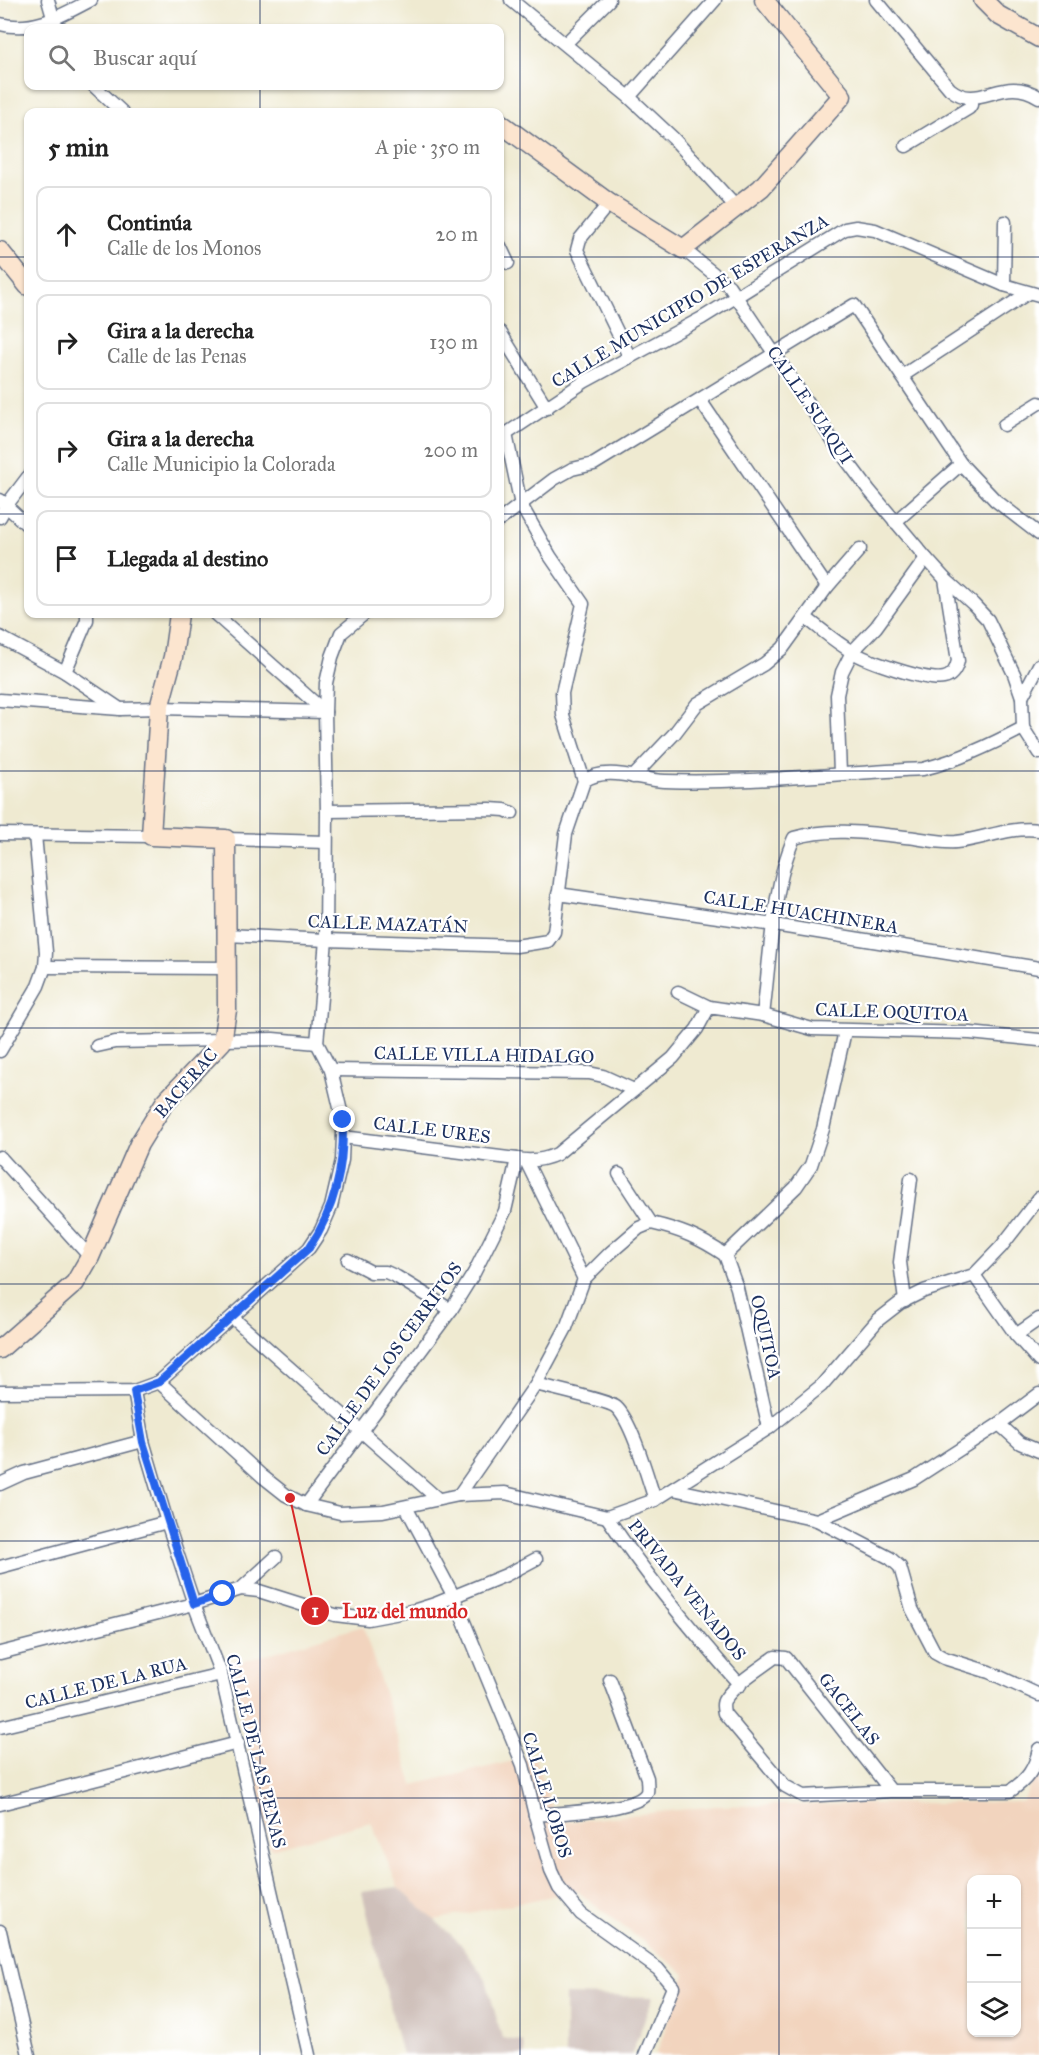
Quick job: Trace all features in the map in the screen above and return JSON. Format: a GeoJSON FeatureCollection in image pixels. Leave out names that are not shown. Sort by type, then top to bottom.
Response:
{"type":"FeatureCollection","features":[{"type":"Feature","properties":{"kind":"street"},"geometry":{"type":"LineString","coordinates":[[48,0],[55,24],[91,0]]}},
{"type":"Feature","properties":{"kind":"street"},"geometry":{"type":"LineString","coordinates":[[511,0],[629,97],[673,138],[736,208]]}},
{"type":"Feature","properties":{"kind":"street"},"geometry":{"type":"LineString","coordinates":[[567,44],[609,0]]}},
{"type":"Feature","properties":{"kind":"street"},"geometry":{"type":"LineString","coordinates":[[629,97],[715,0]]}},
{"type":"Feature","properties":{"kind":"street"},"geometry":{"type":"LineString","coordinates":[[682,249],[751,197],[774,175],[842,96],[764,0]]}},
{"type":"Feature","properties":{"kind":"street"},"geometry":{"type":"LineString","coordinates":[[876,0],[957,95],[971,98],[1013,88],[1025,89],[1039,97]]}},
{"type":"Feature","properties":{"kind":"street"},"geometry":{"type":"LineString","coordinates":[[983,0],[998,15],[1039,38]]}},
{"type":"Feature","properties":{"kind":"street"},"geometry":{"type":"LineString","coordinates":[[0,24],[24,27]]}},
{"type":"Feature","properties":{"kind":"street"},"geometry":{"type":"LineString","coordinates":[[98,90],[118,108]]}},
{"type":"Feature","properties":{"kind":"street"},"geometry":{"type":"LineString","coordinates":[[906,146],[969,108],[971,98]]}},
{"type":"Feature","properties":{"kind":"street","name":"CALLE SUAQUI"},"geometry":{"type":"LineString","coordinates":[[504,126],[609,203],[682,249],[721,279],[738,297],[839,450],[926,558],[988,620],[1014,674],[1022,697],[1023,728]]}},
{"type":"Feature","properties":{"kind":"street"},"geometry":{"type":"LineString","coordinates":[[609,203],[580,239],[577,250],[629,356]]}},
{"type":"Feature","properties":{"kind":"street"},"geometry":{"type":"LineString","coordinates":[[1004,285],[1005,222]]}},
{"type":"Feature","properties":{"kind":"street","name":"CALLE MUNICIPIO DE ESPERANZA"},"geometry":{"type":"LineString","coordinates":[[504,433],[547,408],[584,382],[702,318],[845,229],[856,226],[875,230],[1004,285],[1034,294]]}},
{"type":"Feature","properties":{"kind":"street"},"geometry":{"type":"LineString","coordinates":[[0,251],[24,281]]}},
{"type":"Feature","properties":{"kind":"street"},"geometry":{"type":"LineString","coordinates":[[504,254],[508,263]]}},
{"type":"Feature","properties":{"kind":"street"},"geometry":{"type":"LineString","coordinates":[[902,376],[1034,294]]}},
{"type":"Feature","properties":{"kind":"street"},"geometry":{"type":"LineString","coordinates":[[504,517],[554,479],[572,469],[594,464],[854,305],[961,464],[995,500],[1039,534]]}},
{"type":"Feature","properties":{"kind":"street"},"geometry":{"type":"LineString","coordinates":[[504,338],[547,408]]}},
{"type":"Feature","properties":{"kind":"street"},"geometry":{"type":"LineString","coordinates":[[700,400],[827,587]]}},
{"type":"Feature","properties":{"kind":"street"},"geometry":{"type":"LineString","coordinates":[[1004,425],[1039,403]]}},
{"type":"Feature","properties":{"kind":"street"},"geometry":{"type":"LineString","coordinates":[[504,438],[521,505],[550,556],[583,604],[561,693],[563,715],[584,781]]}},
{"type":"Feature","properties":{"kind":"street"},"geometry":{"type":"LineString","coordinates":[[895,522],[961,464]]}},
{"type":"Feature","properties":{"kind":"street"},"geometry":{"type":"LineString","coordinates":[[24,482],[2,507],[24,523]]}},
{"type":"Feature","properties":{"kind":"street"},"geometry":{"type":"LineString","coordinates":[[633,777],[674,734],[697,704],[764,664],[783,648],[827,587],[860,549]]}},
{"type":"Feature","properties":{"kind":"street"},"geometry":{"type":"LineString","coordinates":[[840,773],[837,694],[842,672],[852,652],[876,627],[926,558]]}},
{"type":"Feature","properties":{"kind":"street"},"geometry":{"type":"LineString","coordinates":[[806,618],[852,652],[884,665],[934,679],[947,677],[955,670],[958,661],[945,579]]}},
{"type":"Feature","properties":{"kind":"street"},"geometry":{"type":"LineString","coordinates":[[65,672],[87,618]]}},
{"type":"Feature","properties":{"kind":"street"},"geometry":{"type":"LineString","coordinates":[[151,836],[159,708],[173,657],[178,618]]}},
{"type":"Feature","properties":{"kind":"street"},"geometry":{"type":"LineString","coordinates":[[219,618],[325,712]]}},
{"type":"Feature","properties":{"kind":"street"},"geometry":{"type":"LineString","coordinates":[[0,1392],[134,1391],[159,1382],[309,1248],[332,1207],[342,1160],[343,1120],[331,1070],[316,1043],[326,940],[326,683],[341,633],[359,618]]}},
{"type":"Feature","properties":{"kind":"street"},"geometry":{"type":"LineString","coordinates":[[0,637],[65,672],[120,710]]}},
{"type":"Feature","properties":{"kind":"street"},"geometry":{"type":"LineString","coordinates":[[1022,697],[1039,665]]}},
{"type":"Feature","properties":{"kind":"street"},"geometry":{"type":"LineString","coordinates":[[0,700],[120,710],[159,708],[325,712]]}},
{"type":"Feature","properties":{"kind":"street"},"geometry":{"type":"LineString","coordinates":[[558,894],[566,834],[584,781],[591,776],[605,773],[661,780],[703,782],[923,769],[951,762],[1023,728],[1039,753]]}},
{"type":"Feature","properties":{"kind":"street"},"geometry":{"type":"LineString","coordinates":[[327,811],[490,809],[512,813]]}},
{"type":"Feature","properties":{"kind":"street"},"geometry":{"type":"LineString","coordinates":[[763,1015],[785,858],[794,838],[809,833],[845,833],[955,842],[1011,831],[1039,830]]}},
{"type":"Feature","properties":{"kind":"street"},"geometry":{"type":"LineString","coordinates":[[0,834],[326,842]]}},
{"type":"Feature","properties":{"kind":"street"},"geometry":{"type":"LineString","coordinates":[[1,1048],[38,986],[45,967],[46,952],[35,835]]}},
{"type":"Feature","properties":{"kind":"street","name":"BACERAC"},"geometry":{"type":"LineString","coordinates":[[0,1349],[75,1283],[90,1257],[139,1144],[165,1102],[222,1042],[227,1011],[228,968],[226,839]]}},
{"type":"Feature","properties":{"kind":"street","name":"CALLE HUACHINERA"},"geometry":{"type":"LineString","coordinates":[[558,894],[774,925],[1039,968]]}},
{"type":"Feature","properties":{"kind":"street","name":"CALLE MAZATÁN"},"geometry":{"type":"LineString","coordinates":[[227,935],[516,946],[548,941],[554,932],[558,894]]}},
{"type":"Feature","properties":{"kind":"street"},"geometry":{"type":"LineString","coordinates":[[45,967],[228,968]]}},
{"type":"Feature","properties":{"kind":"street","name":"CALLE OQUITOA"},"geometry":{"type":"LineString","coordinates":[[678,992],[709,1007],[763,1015],[813,1029],[970,1033],[1039,1040]]}},
{"type":"Feature","properties":{"kind":"street"},"geometry":{"type":"LineString","coordinates":[[584,1279],[521,1160],[544,1160],[557,1154],[673,1058],[697,1029],[709,1007]]}},
{"type":"Feature","properties":{"kind":"street"},"geometry":{"type":"LineString","coordinates":[[459,1494],[536,1384],[566,1328],[584,1279],[610,1253],[639,1228],[651,1223],[679,1230],[705,1241],[725,1256],[796,1187],[811,1165],[823,1129],[845,1031]]}},
{"type":"Feature","properties":{"kind":"street"},"geometry":{"type":"LineString","coordinates":[[97,1046],[115,1042],[273,1040],[316,1043]]}},
{"type":"Feature","properties":{"kind":"street","name":"CALLE VILLA HIDALGO"},"geometry":{"type":"LineString","coordinates":[[331,1070],[589,1073],[603,1076],[634,1090]]}},
{"type":"Feature","properties":{"kind":"street","name":"CALLE URES"},"geometry":{"type":"LineString","coordinates":[[343,1137],[521,1160]]}},
{"type":"Feature","properties":{"kind":"street"},"geometry":{"type":"LineString","coordinates":[[0,1157],[90,1257]]}},
{"type":"Feature","properties":{"kind":"street","name":"CALLE DE LOS CERRITOS"},"geometry":{"type":"LineString","coordinates":[[306,1505],[451,1310],[488,1248],[505,1211],[521,1160]]}},
{"type":"Feature","properties":{"kind":"street"},"geometry":{"type":"LineString","coordinates":[[619,1174],[651,1223]]}},
{"type":"Feature","properties":{"kind":"street"},"geometry":{"type":"LineString","coordinates":[[905,1301],[900,1262],[911,1179]]}},
{"type":"Feature","properties":{"kind":"street"},"geometry":{"type":"LineString","coordinates":[[159,1382],[262,1476],[286,1495],[306,1505],[340,1513],[383,1511],[459,1494],[505,1493],[607,1517],[655,1500],[769,1428],[821,1386],[878,1320],[924,1291],[974,1275],[1002,1248],[1039,1198]]}},
{"type":"Feature","properties":{"kind":"street","name":"OQUITOA"},"geometry":{"type":"LineString","coordinates":[[725,1256],[737,1287],[769,1428]]}},
{"type":"Feature","properties":{"kind":"street"},"geometry":{"type":"LineString","coordinates":[[348,1260],[371,1272],[386,1272],[397,1277],[451,1310]]}},
{"type":"Feature","properties":{"kind":"street"},"geometry":{"type":"LineString","coordinates":[[974,1275],[1016,1335],[1039,1361]]}},
{"type":"Feature","properties":{"kind":"street"},"geometry":{"type":"LineString","coordinates":[[233,1318],[438,1499]]}},
{"type":"Feature","properties":{"kind":"street"},"geometry":{"type":"LineString","coordinates":[[1016,1335],[1039,1319]]}},
{"type":"Feature","properties":{"kind":"street"},"geometry":{"type":"LineString","coordinates":[[536,1384],[615,1406],[624,1417],[636,1444],[655,1500]]}},
{"type":"Feature","properties":{"kind":"street","name":"CALLE DE LAS PENAS"},"geometry":{"type":"LineString","coordinates":[[134,1391],[143,1442],[167,1522],[220,1674],[238,1743],[309,2055]]}},
{"type":"Feature","properties":{"kind":"street"},"geometry":{"type":"LineString","coordinates":[[817,1520],[914,1479],[999,1424],[1039,1394]]}},
{"type":"Feature","properties":{"kind":"street"},"geometry":{"type":"LineString","coordinates":[[999,1424],[1020,1443],[1039,1451]]}},
{"type":"Feature","properties":{"kind":"street"},"geometry":{"type":"LineString","coordinates":[[0,1484],[24,1473],[143,1442]]}},
{"type":"Feature","properties":{"kind":"street"},"geometry":{"type":"LineString","coordinates":[[673,1489],[817,1520],[890,1558],[900,1567],[912,1609],[935,1653],[944,1658],[988,1671],[1039,1695]]}},
{"type":"Feature","properties":{"kind":"street","name":"CALLE LOBOS"},"geometry":{"type":"LineString","coordinates":[[406,1507],[453,1595],[523,1765],[551,1871],[560,1888],[581,1914],[658,1969],[673,1987],[645,2055]]}},
{"type":"Feature","properties":{"kind":"street","name":"PRIVADA VENADOS"},"geometry":{"type":"LineString","coordinates":[[607,1517],[633,1556],[681,1618],[740,1685]]}},
{"type":"Feature","properties":{"kind":"street"},"geometry":{"type":"LineString","coordinates":[[0,1567],[167,1522]]}},
{"type":"Feature","properties":{"kind":"street"},"geometry":{"type":"LineString","coordinates":[[241,1589],[276,1557]]}},
{"type":"Feature","properties":{"kind":"street"},"geometry":{"type":"LineString","coordinates":[[0,1653],[194,1604],[241,1589],[258,1591],[335,1615],[368,1619],[416,1610],[506,1575],[536,1559]]}},
{"type":"Feature","properties":{"kind":"street","name":"GACELAS"},"geometry":{"type":"LineString","coordinates":[[740,1685],[775,1657],[786,1658],[891,1791]]}},
{"type":"Feature","properties":{"kind":"street","name":"CALLE DE LA RUA"},"geometry":{"type":"LineString","coordinates":[[0,1726],[220,1674]]}},
{"type":"Feature","properties":{"kind":"street"},"geometry":{"type":"LineString","coordinates":[[535,1815],[624,1806],[639,1800],[647,1791],[647,1778],[610,1680]]}},
{"type":"Feature","properties":{"kind":"street"},"geometry":{"type":"LineString","coordinates":[[740,1685],[723,1700],[724,1713],[785,1786],[803,1796],[891,1791],[1010,1791],[1025,1781],[1036,1764],[1039,1749]]}},
{"type":"Feature","properties":{"kind":"street"},"geometry":{"type":"LineString","coordinates":[[0,1804],[238,1743]]}},
{"type":"Feature","properties":{"kind":"street"},"geometry":{"type":"LineString","coordinates":[[0,1931],[29,2055]]}},
{"type":"Feature","properties":{"kind":"shaded area"},"geometry":{"type":"Polygon","coordinates":[[[363,1626],[413,1785],[534,1756],[557,1823],[716,1806],[1023,1802],[1039,1765],[1039,2055],[656,2055],[685,1974],[577,1891],[434,1920],[398,1887],[371,1822],[271,1849],[230,1665],[363,1626]]]}},
{"type":"Feature","properties":{"kind":"shaded area"},"geometry":{"type":"Polygon","coordinates":[[[398,1887],[459,1942],[486,1980],[502,2038],[524,2042],[525,2055],[402,2055],[362,1892],[398,1887]]]}},
{"type":"Feature","properties":{"kind":"shaded area"},"geometry":{"type":"Polygon","coordinates":[[[565,1995],[653,1997],[631,2055],[565,2055],[565,1995]]]}},
{"type":"Feature","properties":{"kind":"place","name":"Luz del mundo"},"geometry":{"type":"Point","coordinates":[290,1498]}},
{"type":"Feature","properties":{"kind":"route"},"geometry":{"type":"LineString","coordinates":[[223,1594],[194,1604],[143,1442],[134,1391],[159,1382],[309,1248],[332,1207],[342,1160],[343,1120]]}}]}
